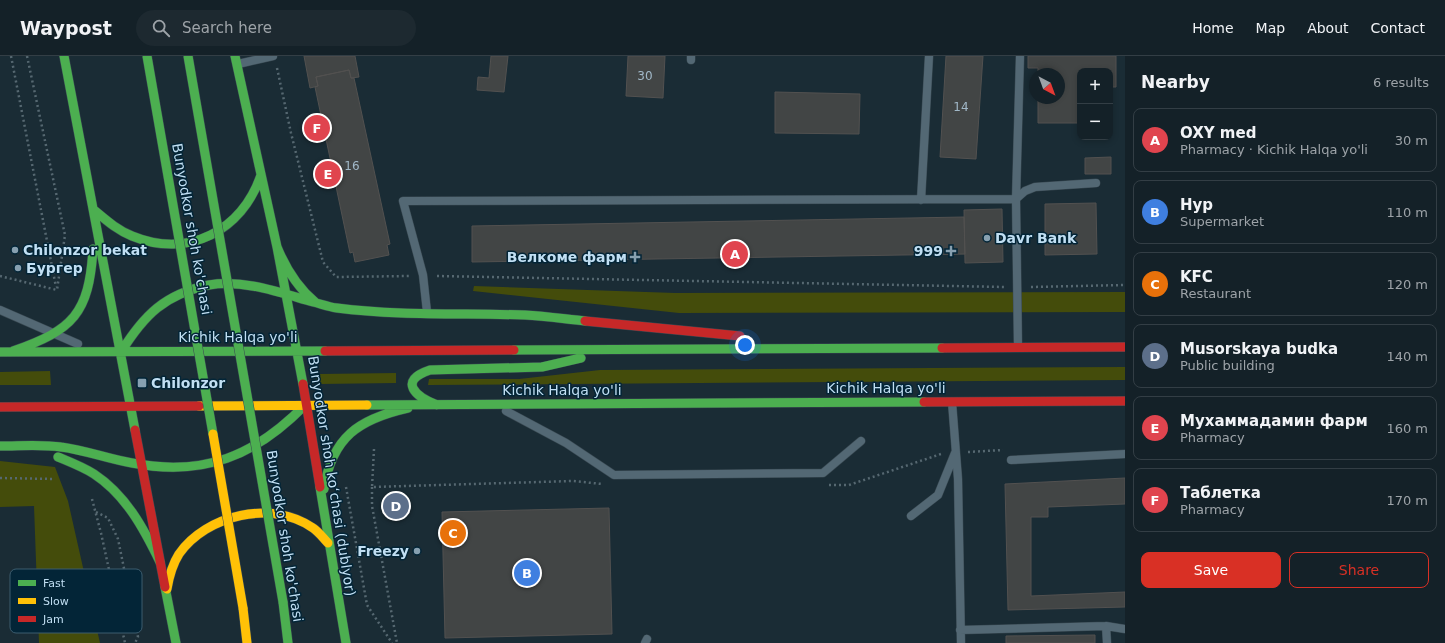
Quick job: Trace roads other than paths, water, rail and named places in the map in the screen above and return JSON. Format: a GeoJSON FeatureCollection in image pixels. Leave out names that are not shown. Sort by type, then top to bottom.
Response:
{"type":"FeatureCollection","features":[{"type":"Feature","properties":{"kind":"main road"},"geometry":{"type":"LineString","coordinates":[[64,56],[176,643]]}},
{"type":"Feature","properties":{"kind":"main road","name":"Bunyodkor shoh ko'chasi"},"geometry":{"type":"LineString","coordinates":[[147,56],[243,608],[247,643]]}},
{"type":"Feature","properties":{"kind":"main road","name":"Bunyodkor shoh ko'chasi"},"geometry":{"type":"LineString","coordinates":[[188,56],[283,602],[288,643]]}},
{"type":"Feature","properties":{"kind":"main road","name":"Bunyodkor shoh koʻchasi (dublyor)"},"geometry":{"type":"LineString","coordinates":[[236,60],[277,247],[346,643]]}},
{"type":"Feature","properties":{"kind":"main road"},"geometry":{"type":"LineString","coordinates":[[94,210],[112,227],[135,238],[161,244],[188,244],[213,234],[232,221],[250,201],[261,175]]}},
{"type":"Feature","properties":{"kind":"main road"},"geometry":{"type":"LineString","coordinates":[[4,352],[32,344],[54,334],[71,322],[83,305],[91,281],[94,210]]}},
{"type":"Feature","properties":{"kind":"main road"},"geometry":{"type":"LineString","coordinates":[[277,247],[292,278],[301,291],[315,302]]}},
{"type":"Feature","properties":{"kind":"main road"},"geometry":{"type":"LineString","coordinates":[[121,352],[133,330],[148,313],[167,300],[196,288],[214,284],[232,283],[315,302],[334,308],[427,313],[527,315],[750,337]]}},
{"type":"Feature","properties":{"kind":"main road"},"geometry":{"type":"LineString","coordinates":[[781,340],[876,348]]}},
{"type":"Feature","properties":{"kind":"main road","name":"Kichik Halqa yo'li"},"geometry":{"type":"LineString","coordinates":[[4,352],[1125,347]]}},
{"type":"Feature","properties":{"kind":"main road"},"geometry":{"type":"LineString","coordinates":[[437,405],[425,400],[414,391],[413,385],[415,378],[421,372],[430,370],[542,367],[613,349]]}},
{"type":"Feature","properties":{"kind":"main road","name":"Kichik Halqa yo'li"},"geometry":{"type":"LineString","coordinates":[[0,406],[1125,401]]}},
{"type":"Feature","properties":{"kind":"main road"},"geometry":{"type":"LineString","coordinates":[[0,446],[60,447],[142,466],[170,468],[183,467],[204,464],[236,455],[258,445],[288,423],[305,405]]}},
{"type":"Feature","properties":{"kind":"main road"},"geometry":{"type":"LineString","coordinates":[[325,524],[324,499],[326,473],[332,455],[342,440],[360,426],[379,416],[402,409],[437,405]]}},
{"type":"Feature","properties":{"kind":"main road"},"geometry":{"type":"LineString","coordinates":[[22,446],[66,460],[85,468],[104,480],[120,496],[134,516],[148,537],[160,562]]}},
{"type":"Feature","properties":{"kind":"main road"},"geometry":{"type":"LineString","coordinates":[[166,594],[172,567],[178,555],[187,544],[206,528],[230,518],[257,514],[285,516],[309,525],[328,543]]}},
{"type":"Feature","properties":{"kind":"lane"},"geometry":{"type":"LineString","coordinates":[[921,200],[928,56]]}},
{"type":"Feature","properties":{"kind":"lane"},"geometry":{"type":"LineString","coordinates":[[1018,347],[1016,199],[1020,56]]}},
{"type":"Feature","properties":{"kind":"lane"},"geometry":{"type":"LineString","coordinates":[[236,60],[275,60]]}},
{"type":"Feature","properties":{"kind":"lane"},"geometry":{"type":"LineString","coordinates":[[427,313],[423,275],[403,201],[1016,199],[1025,191],[1035,187],[1096,183]]}},
{"type":"Feature","properties":{"kind":"lane"},"geometry":{"type":"LineString","coordinates":[[0,310],[97,352]]}},
{"type":"Feature","properties":{"kind":"lane"},"geometry":{"type":"LineString","coordinates":[[952,402],[958,479],[961,643]]}},
{"type":"Feature","properties":{"kind":"lane"},"geometry":{"type":"LineString","coordinates":[[493,404],[566,443],[614,475],[823,473],[861,441]]}},
{"type":"Feature","properties":{"kind":"lane"},"geometry":{"type":"LineString","coordinates":[[911,516],[938,495],[955,452]]}},
{"type":"Feature","properties":{"kind":"lane"},"geometry":{"type":"LineString","coordinates":[[1011,460],[1125,454]]}},
{"type":"Feature","properties":{"kind":"lane"},"geometry":{"type":"LineString","coordinates":[[960,630],[1106,626],[1125,629]]}},
{"type":"Feature","properties":{"kind":"lane"},"geometry":{"type":"LineString","coordinates":[[1106,626],[1107,643]]}},
{"type":"Feature","properties":{"kind":"place","name":"Таблетка"},"geometry":{"type":"Point","coordinates":[317,128]}},
{"type":"Feature","properties":{"kind":"place","name":"Мухаммадамин фарм"},"geometry":{"type":"Point","coordinates":[328,174]}},
{"type":"Feature","properties":{"kind":"place","name":"Davr Bank"},"geometry":{"type":"Point","coordinates":[987,238]}},
{"type":"Feature","properties":{"kind":"place","name":"Chilonzor bekat"},"geometry":{"type":"Point","coordinates":[15,250]}},
{"type":"Feature","properties":{"kind":"place","name":"999"},"geometry":{"type":"Point","coordinates":[951,251]}},
{"type":"Feature","properties":{"kind":"place","name":"OXY med"},"geometry":{"type":"Point","coordinates":[735,254]}},
{"type":"Feature","properties":{"kind":"place","name":"Велкоме фарм"},"geometry":{"type":"Point","coordinates":[635,257]}},
{"type":"Feature","properties":{"kind":"place","name":"Бургер"},"geometry":{"type":"Point","coordinates":[18,268]}},
{"type":"Feature","properties":{"kind":"place","name":"Chilonzor"},"geometry":{"type":"Point","coordinates":[142,383]}},
{"type":"Feature","properties":{"kind":"place","name":"Musorskaya budka"},"geometry":{"type":"Point","coordinates":[396,506]}},
{"type":"Feature","properties":{"kind":"place","name":"KFC"},"geometry":{"type":"Point","coordinates":[453,533]}},
{"type":"Feature","properties":{"kind":"place","name":"Freezy"},"geometry":{"type":"Point","coordinates":[417,551]}},
{"type":"Feature","properties":{"kind":"place","name":"Нур"},"geometry":{"type":"Point","coordinates":[527,573]}}]}
